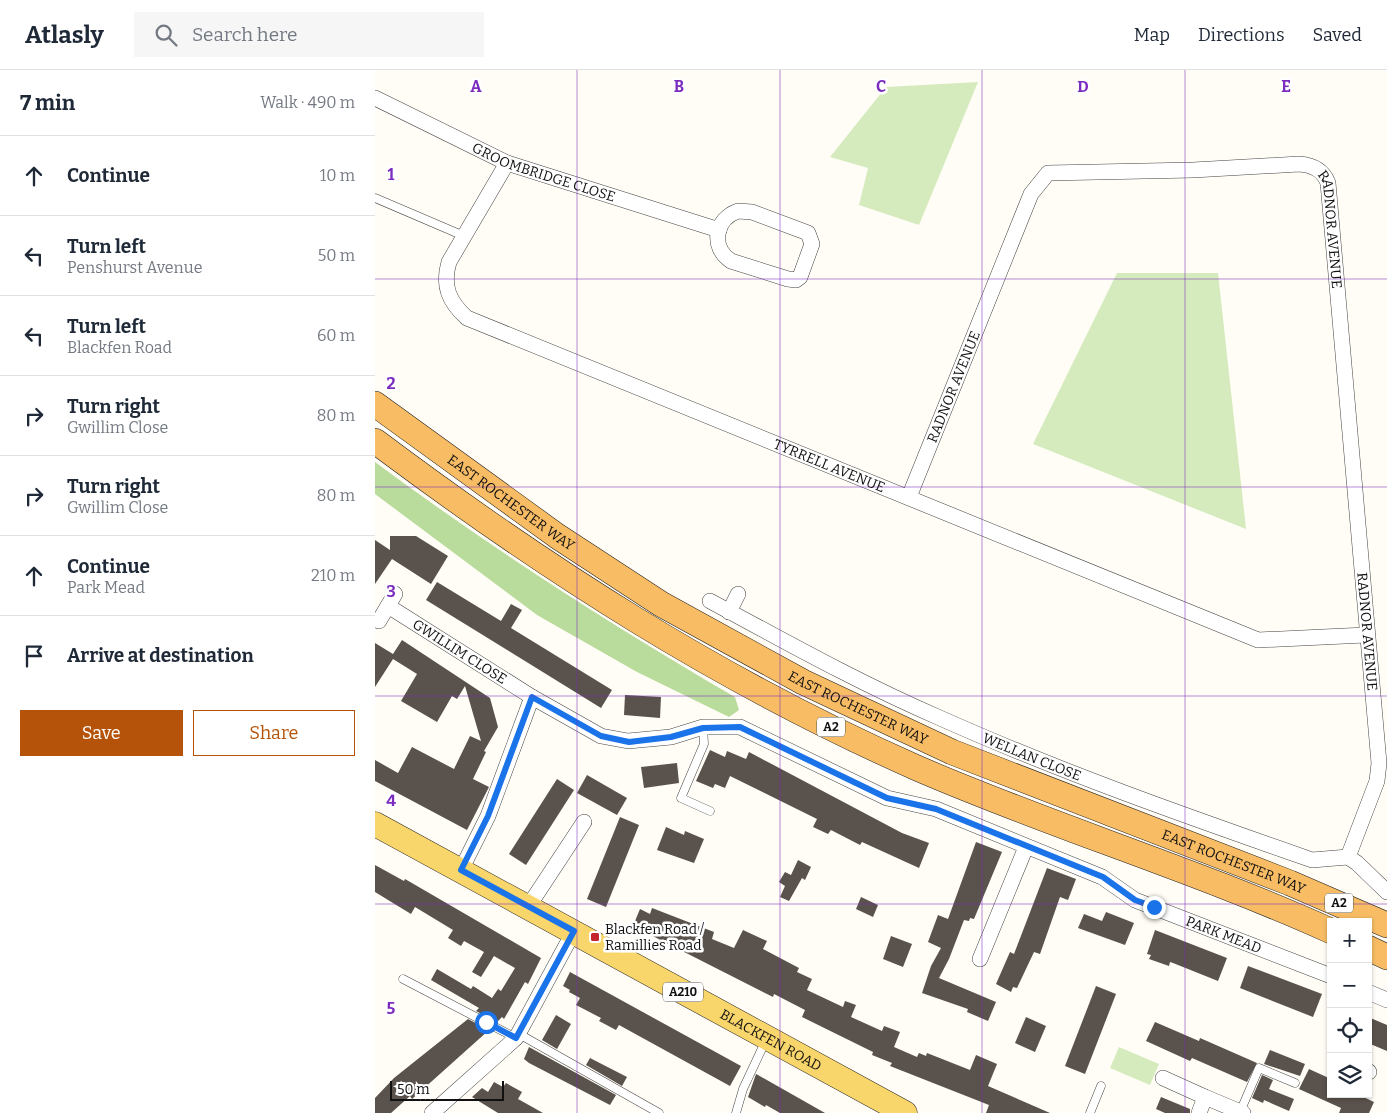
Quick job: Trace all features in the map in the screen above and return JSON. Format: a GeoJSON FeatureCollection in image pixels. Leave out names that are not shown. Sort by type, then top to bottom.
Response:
{"type":"FeatureCollection","features":[{"type":"Feature","properties":{"kind":"highway","name":"EAST ROCHESTER WAY"},"geometry":{"type":"LineString","coordinates":[[375,404],[557,536],[661,604],[803,682],[952,752],[1281,879],[1387,925]]}},
{"type":"Feature","properties":{"kind":"highway","name":"EAST ROCHESTER WAY"},"geometry":{"type":"LineString","coordinates":[[375,441],[517,544],[596,597],[719,670],[785,705],[918,768],[1327,929]]}},
{"type":"Feature","properties":{"kind":"highway"},"geometry":{"type":"LineString","coordinates":[[1372,950],[1387,957]]}},
{"type":"Feature","properties":{"kind":"main road","name":"BLACKFEN ROAD"},"geometry":{"type":"LineString","coordinates":[[375,824],[905,1113]]}},
{"type":"Feature","properties":{"kind":"street","name":"GROOMBRIDGE CLOSE"},"geometry":{"type":"LineString","coordinates":[[375,98],[507,163],[719,230]]}},
{"type":"Feature","properties":{"kind":"street","name":"TYRRELL AVENUE"},"geometry":{"type":"LineString","coordinates":[[507,163],[449,262],[446,273],[446,290],[454,307],[467,318],[1258,640],[1366,634]]}},
{"type":"Feature","properties":{"kind":"street","name":"RADNOR AVENUE"},"geometry":{"type":"LineString","coordinates":[[909,497],[1031,194],[1048,173],[1193,170],[1299,164],[1320,170],[1328,183],[1378,773],[1372,796],[1348,857]]}},
{"type":"Feature","properties":{"kind":"street"},"geometry":{"type":"LineString","coordinates":[[738,211],[752,212],[798,227],[812,238],[804,271],[796,280],[788,279],[731,261],[719,249],[719,230],[723,220],[738,211]]}},
{"type":"Feature","properties":{"kind":"street"},"geometry":{"type":"LineString","coordinates":[[729,612],[739,594]]}},
{"type":"Feature","properties":{"kind":"street","name":"GWILLIM CLOSE"},"geometry":{"type":"LineString","coordinates":[[379,621],[392,600],[532,697],[601,736],[629,742],[671,737],[703,728]]}},
{"type":"Feature","properties":{"kind":"street","name":"WELLAN CLOSE"},"geometry":{"type":"LineString","coordinates":[[710,601],[827,665],[879,690],[939,718],[1064,770],[1312,860],[1348,857]]}},
{"type":"Feature","properties":{"kind":"street"},"geometry":{"type":"LineString","coordinates":[[461,870],[488,816],[532,697]]}},
{"type":"Feature","properties":{"kind":"street","name":"PARK MEAD"},"geometry":{"type":"LineString","coordinates":[[703,728],[740,727],[887,798],[936,809],[1103,877],[1135,900],[1327,974]]}},
{"type":"Feature","properties":{"kind":"street"},"geometry":{"type":"LineString","coordinates":[[528,907],[583,822]]}},
{"type":"Feature","properties":{"kind":"street"},"geometry":{"type":"LineString","coordinates":[[980,959],[1027,847]]}},
{"type":"Feature","properties":{"kind":"street"},"geometry":{"type":"LineString","coordinates":[[1348,857],[1357,863],[1387,892]]}},
{"type":"Feature","properties":{"kind":"street"},"geometry":{"type":"LineString","coordinates":[[432,1113],[517,1036],[574,931]]}},
{"type":"Feature","properties":{"kind":"street"},"geometry":{"type":"LineString","coordinates":[[1372,994],[1387,1000]]}},
{"type":"Feature","properties":{"kind":"street"},"geometry":{"type":"LineString","coordinates":[[1163,1078],[1242,1112]]}},
{"type":"Feature","properties":{"kind":"street"},"geometry":{"type":"LineString","coordinates":[[1199,1113],[1205,1097]]}},
{"type":"Feature","properties":{"kind":"lane"},"geometry":{"type":"LineString","coordinates":[[375,198],[464,236]]}},
{"type":"Feature","properties":{"kind":"lane"},"geometry":{"type":"LineString","coordinates":[[703,728],[704,744],[681,798],[710,811]]}},
{"type":"Feature","properties":{"kind":"lane"},"geometry":{"type":"LineString","coordinates":[[403,979],[517,1036],[659,1113]]}},
{"type":"Feature","properties":{"kind":"lane"},"geometry":{"type":"LineString","coordinates":[[736,1113],[743,1089],[767,1039]]}},
{"type":"Feature","properties":{"kind":"lane"},"geometry":{"type":"LineString","coordinates":[[1242,1112],[1259,1068],[1295,1084]]}},
{"type":"Feature","properties":{"kind":"lane"},"geometry":{"type":"LineString","coordinates":[[1090,1113],[1101,1086]]}},
{"type":"Feature","properties":{"kind":"green space"},"geometry":{"type":"Polygon","coordinates":[[[978,82],[919,225],[859,205],[868,168],[830,157],[886,87],[978,82]]]}},
{"type":"Feature","properties":{"kind":"green space"},"geometry":{"type":"Polygon","coordinates":[[[1117,273],[1218,273],[1246,529],[1033,444],[1117,273]]]}},
{"type":"Feature","properties":{"kind":"green space"},"geometry":{"type":"Polygon","coordinates":[[[375,462],[463,525],[552,585],[735,697],[739,710],[729,717],[637,672],[537,615],[375,494],[375,462]]]}},
{"type":"Feature","properties":{"kind":"green space"},"geometry":{"type":"Polygon","coordinates":[[[1119,1047],[1159,1064],[1150,1085],[1110,1068],[1119,1047]]]}},
{"type":"Feature","properties":{"kind":"building"},"geometry":{"type":"Polygon","coordinates":[[[390,536],[416,536],[448,556],[431,584],[392,559],[375,584],[375,540],[390,550],[390,536]]]}},
{"type":"Feature","properties":{"kind":"building"},"geometry":{"type":"Polygon","coordinates":[[[437,582],[501,621],[511,604],[522,610],[511,628],[612,690],[601,708],[426,600],[437,582]]]}},
{"type":"Feature","properties":{"kind":"building"},"geometry":{"type":"Polygon","coordinates":[[[402,640],[490,698],[498,727],[484,751],[486,752],[473,779],[489,787],[467,830],[375,781],[375,760],[398,773],[412,747],[454,769],[470,736],[481,741],[465,686],[457,699],[452,696],[437,722],[401,701],[417,674],[393,659],[375,687],[375,643],[393,654],[402,640]]]}},
{"type":"Feature","properties":{"kind":"building"},"geometry":{"type":"Polygon","coordinates":[[[625,695],[661,697],[660,718],[624,715],[625,695]]]}},
{"type":"Feature","properties":{"kind":"building"},"geometry":{"type":"Polygon","coordinates":[[[710,750],[725,757],[727,751],[746,759],[749,752],[902,833],[929,843],[919,868],[862,842],[860,845],[831,830],[828,834],[813,827],[817,819],[730,776],[725,788],[715,784],[713,788],[696,781],[710,750]]]}},
{"type":"Feature","properties":{"kind":"building"},"geometry":{"type":"Polygon","coordinates":[[[677,763],[679,783],[644,788],[641,767],[677,763]]]}},
{"type":"Feature","properties":{"kind":"building"},"geometry":{"type":"Polygon","coordinates":[[[587,775],[627,798],[617,815],[577,793],[587,775]]]}},
{"type":"Feature","properties":{"kind":"building"},"geometry":{"type":"Polygon","coordinates":[[[557,779],[574,790],[526,865],[509,854],[557,779]]]}},
{"type":"Feature","properties":{"kind":"building"},"geometry":{"type":"Polygon","coordinates":[[[620,817],[639,825],[606,907],[587,899],[620,817]]]}},
{"type":"Feature","properties":{"kind":"building"},"geometry":{"type":"Polygon","coordinates":[[[666,827],[684,835],[685,831],[704,839],[694,863],[657,850],[666,827]]]}},
{"type":"Feature","properties":{"kind":"building"},"geometry":{"type":"Polygon","coordinates":[[[976,842],[1002,852],[974,919],[964,920],[949,959],[939,978],[996,1002],[988,1021],[967,1012],[968,1009],[922,993],[931,966],[941,948],[928,942],[938,915],[948,919],[976,842]]]}},
{"type":"Feature","properties":{"kind":"building"},"geometry":{"type":"Polygon","coordinates":[[[798,860],[811,867],[805,880],[802,878],[789,901],[780,897],[785,886],[779,882],[785,872],[791,875],[798,860]]]}},
{"type":"Feature","properties":{"kind":"building"},"geometry":{"type":"Polygon","coordinates":[[[375,865],[404,881],[405,879],[541,958],[528,984],[525,982],[504,1019],[502,1017],[497,1022],[476,1011],[479,1008],[431,980],[437,969],[471,989],[473,986],[492,998],[498,989],[501,991],[515,968],[494,956],[481,977],[472,972],[484,952],[464,941],[461,946],[448,938],[453,930],[415,907],[411,914],[375,892],[375,865]]]}},
{"type":"Feature","properties":{"kind":"building"},"geometry":{"type":"Polygon","coordinates":[[[1047,868],[1076,879],[1068,900],[1060,897],[1040,954],[1034,952],[1017,988],[1013,987],[1011,992],[996,984],[1010,952],[1014,954],[1047,868]]]}},
{"type":"Feature","properties":{"kind":"building"},"geometry":{"type":"Polygon","coordinates":[[[861,897],[878,905],[873,917],[856,909],[861,897]]]}},
{"type":"Feature","properties":{"kind":"building"},"geometry":{"type":"Polygon","coordinates":[[[652,908],[714,932],[712,939],[734,948],[743,930],[767,941],[763,949],[799,968],[797,972],[812,979],[807,990],[843,1007],[845,1001],[856,1005],[851,1017],[882,1031],[884,1026],[900,1032],[894,1047],[917,1057],[919,1053],[926,1056],[927,1053],[970,1070],[976,1055],[997,1064],[988,1086],[1050,1113],[986,1113],[989,1105],[890,1066],[892,1063],[872,1055],[873,1052],[802,1017],[805,1010],[774,994],[773,997],[633,926],[640,909],[650,914],[652,908]]]}},
{"type":"Feature","properties":{"kind":"building"},"geometry":{"type":"Polygon","coordinates":[[[1106,912],[1134,923],[1125,945],[1078,928],[1084,914],[1102,921],[1106,912]]]}},
{"type":"Feature","properties":{"kind":"building"},"geometry":{"type":"Polygon","coordinates":[[[1155,930],[1227,958],[1218,981],[1170,962],[1169,966],[1149,959],[1151,955],[1147,954],[1155,930]]]}},
{"type":"Feature","properties":{"kind":"building"},"geometry":{"type":"Polygon","coordinates":[[[891,936],[912,944],[903,967],[883,959],[891,936]]]}},
{"type":"Feature","properties":{"kind":"building"},"geometry":{"type":"Polygon","coordinates":[[[1248,966],[1322,994],[1313,1017],[1240,988],[1248,966]]]}},
{"type":"Feature","properties":{"kind":"building"},"geometry":{"type":"Polygon","coordinates":[[[570,972],[741,1066],[730,1086],[619,1025],[616,1030],[599,1021],[601,1018],[576,1005],[580,998],[563,986],[570,972]]]}},
{"type":"Feature","properties":{"kind":"building"},"geometry":{"type":"Polygon","coordinates":[[[1096,986],[1116,994],[1085,1074],[1065,1066],[1096,986]]]}},
{"type":"Feature","properties":{"kind":"building"},"geometry":{"type":"Polygon","coordinates":[[[556,1015],[571,1024],[557,1049],[542,1040],[556,1015]]]}},
{"type":"Feature","properties":{"kind":"building"},"geometry":{"type":"Polygon","coordinates":[[[1026,1017],[1046,1026],[1035,1052],[1015,1043],[1026,1017]]]}},
{"type":"Feature","properties":{"kind":"building"},"geometry":{"type":"Polygon","coordinates":[[[468,1019],[489,1030],[412,1099],[410,1096],[391,1113],[375,1113],[375,1098],[394,1078],[468,1019]]]}},
{"type":"Feature","properties":{"kind":"building"},"geometry":{"type":"Polygon","coordinates":[[[1372,1019],[1387,1025],[1387,1051],[1372,1045],[1372,1019]]]}},
{"type":"Feature","properties":{"kind":"building"},"geometry":{"type":"Polygon","coordinates":[[[1155,1022],[1199,1041],[1200,1038],[1257,1063],[1247,1082],[1192,1058],[1190,1061],[1146,1041],[1155,1022]]]}},
{"type":"Feature","properties":{"kind":"building"},"geometry":{"type":"Polygon","coordinates":[[[529,1047],[616,1095],[610,1105],[529,1063],[524,1059],[529,1047]]]}},
{"type":"Feature","properties":{"kind":"building"},"geometry":{"type":"Polygon","coordinates":[[[1270,1050],[1305,1064],[1300,1076],[1264,1064],[1270,1050]]]}},
{"type":"Feature","properties":{"kind":"building"},"geometry":{"type":"Polygon","coordinates":[[[590,1058],[627,1077],[622,1086],[586,1065],[590,1058]]]}},
{"type":"Feature","properties":{"kind":"building"},"geometry":{"type":"Polygon","coordinates":[[[1309,1069],[1327,1077],[1327,1098],[1366,1098],[1374,1102],[1369,1113],[1339,1113],[1341,1108],[1299,1089],[1309,1069]]]}},
{"type":"Feature","properties":{"kind":"building"},"geometry":{"type":"Polygon","coordinates":[[[756,1074],[825,1113],[780,1113],[766,1105],[765,1107],[748,1097],[756,1074]]]}},
{"type":"Feature","properties":{"kind":"building"},"geometry":{"type":"Polygon","coordinates":[[[1262,1075],[1273,1080],[1269,1089],[1294,1099],[1289,1111],[1264,1100],[1263,1103],[1252,1098],[1262,1075]]]}},
{"type":"Feature","properties":{"kind":"building"},"geometry":{"type":"Polygon","coordinates":[[[494,1082],[503,1087],[506,1083],[522,1092],[518,1099],[543,1113],[498,1113],[472,1097],[482,1088],[488,1092],[494,1082]]]}},
{"type":"Feature","properties":{"kind":"building"},"geometry":{"type":"Polygon","coordinates":[[[1161,1097],[1190,1109],[1190,1113],[1165,1113],[1156,1109],[1161,1097]]]}},
{"type":"Feature","properties":{"kind":"place","name":"Blackfen Road / Ramillies Road"},"geometry":{"type":"Point","coordinates":[595,937]}},
{"type":"Feature","properties":{"kind":"route"},"geometry":{"type":"LineString","coordinates":[[486,1022],[516,1038],[574,931],[461,870],[488,816],[532,697],[601,736],[629,742],[671,737],[703,728],[740,727],[887,798],[936,809],[1103,877],[1135,900],[1154,907]]}}]}
